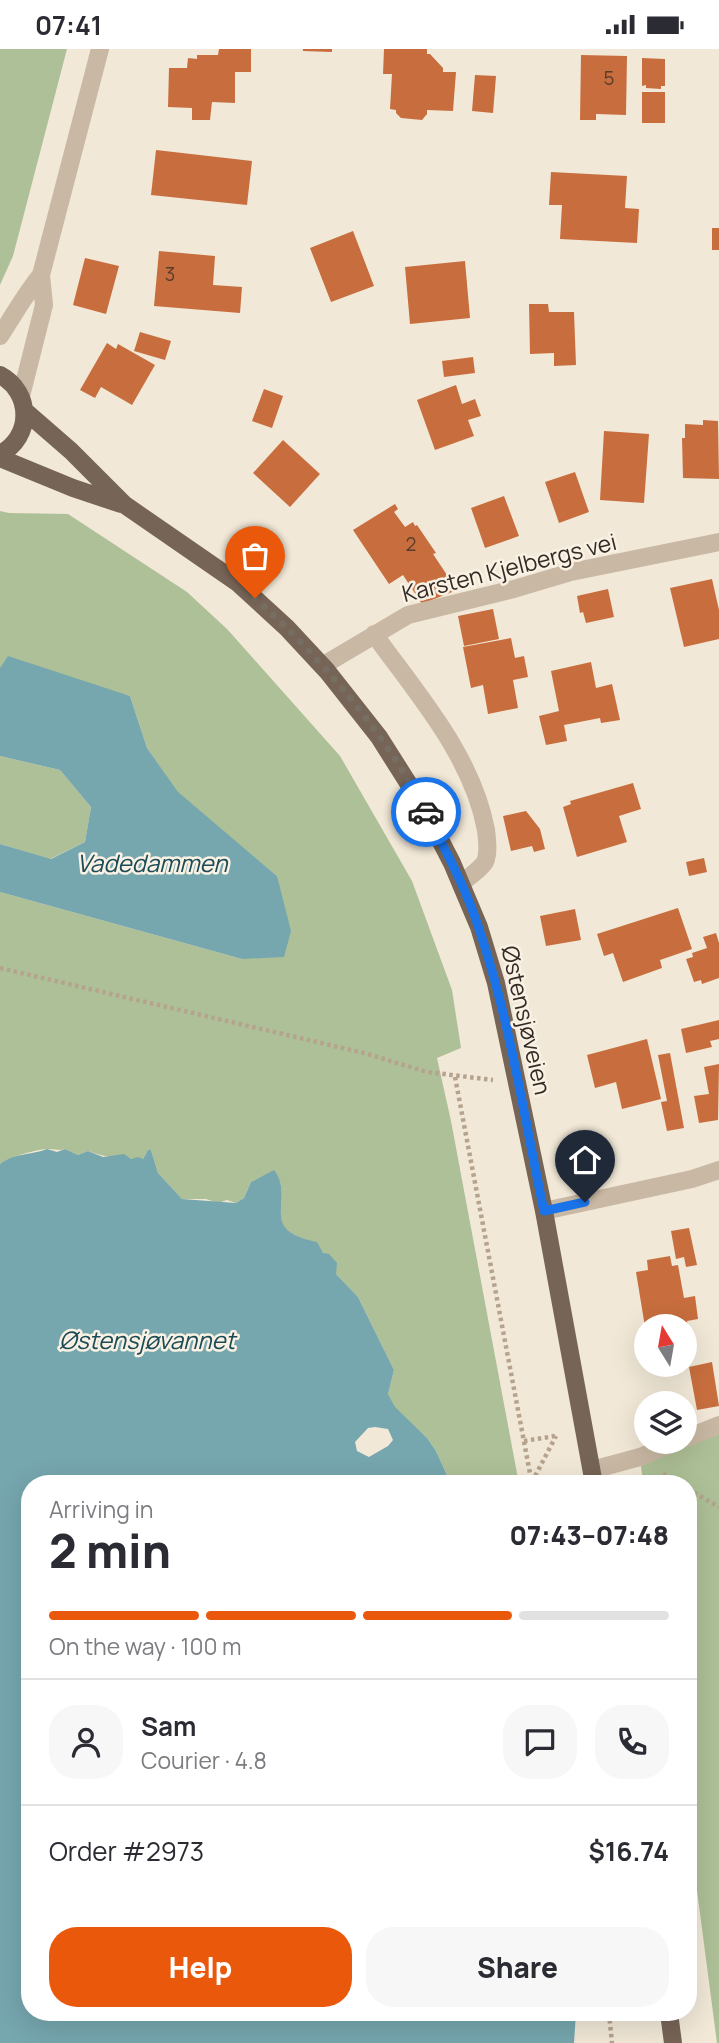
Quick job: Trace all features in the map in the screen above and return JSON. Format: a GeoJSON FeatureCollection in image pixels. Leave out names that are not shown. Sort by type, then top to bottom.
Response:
{"type":"FeatureCollection","features":[{"type":"Feature","properties":{"kind":"main road","name":"Østensjøveien"},"geometry":{"type":"LineString","coordinates":[[0,375],[15,386],[23,403],[125,505],[238,583],[287,628],[323,666],[379,737],[422,805],[479,927],[496,983],[544,1211],[593,1475]]}},
{"type":"Feature","properties":{"kind":"main road","name":"Østensjøveien"},"geometry":{"type":"LineString","coordinates":[[23,403],[21,434],[0,456],[74,488],[125,505]]}},
{"type":"Feature","properties":{"kind":"main road"},"geometry":{"type":"LineString","coordinates":[[670,2021],[673,2043]]}},
{"type":"Feature","properties":{"kind":"street"},"geometry":{"type":"LineString","coordinates":[[23,403],[44,305],[41,275],[100,49]]}},
{"type":"Feature","properties":{"kind":"street"},"geometry":{"type":"LineString","coordinates":[[0,336],[15,315],[21,299],[41,275]]}},
{"type":"Feature","properties":{"kind":"street","name":"Karsten Kjelbergs vei"},"geometry":{"type":"LineString","coordinates":[[323,666],[408,615],[571,572],[719,542]]}},
{"type":"Feature","properties":{"kind":"street"},"geometry":{"type":"LineString","coordinates":[[374,635],[440,725],[458,755],[483,815],[487,851],[484,862],[461,884]]}},
{"type":"Feature","properties":{"kind":"street"},"geometry":{"type":"LineString","coordinates":[[544,1211],[692,1179],[719,1170]]}},
{"type":"Feature","properties":{"kind":"street"},"geometry":{"type":"LineString","coordinates":[[697,1434],[719,1425]]}},
{"type":"Feature","properties":{"kind":"street","name":"Østensjøveien"},"geometry":{"type":"LineString","coordinates":[[598,1475],[646,1454]]}},
{"type":"Feature","properties":{"kind":"path"},"geometry":{"type":"LineString","coordinates":[[0,968],[363,1053],[427,1072],[518,1084]]}},
{"type":"Feature","properties":{"kind":"path"},"geometry":{"type":"LineString","coordinates":[[456,1077],[530,1475]]}},
{"type":"Feature","properties":{"kind":"path"},"geometry":{"type":"LineString","coordinates":[[524,1441],[556,1436],[536,1475]]}},
{"type":"Feature","properties":{"kind":"path"},"geometry":{"type":"LineString","coordinates":[[697,1494],[719,1507]]}},
{"type":"Feature","properties":{"kind":"path"},"geometry":{"type":"LineString","coordinates":[[610,2021],[612,2043]]}},
{"type":"Feature","properties":{"kind":"green space"},"geometry":{"type":"Polygon","coordinates":[[[0,49],[67,49],[13,256],[0,285],[0,49]]]}},
{"type":"Feature","properties":{"kind":"green space"},"geometry":{"type":"Polygon","coordinates":[[[0,511],[68,514],[187,592],[227,629],[340,756],[412,881],[452,990],[461,1048],[437,1058],[517,1475],[447,1475],[427,1438],[395,1408],[388,1394],[394,1370],[358,1297],[336,1274],[316,1242],[298,1237],[287,1230],[282,1222],[282,1193],[274,1171],[251,1182],[244,1198],[236,1203],[227,1200],[218,1203],[206,1199],[182,1199],[158,1173],[151,1150],[148,1150],[143,1159],[115,1158],[88,1151],[78,1155],[65,1149],[44,1149],[16,1156],[0,1164],[0,892],[242,959],[277,876],[178,793],[147,748],[130,696],[0,668],[0,511]]]}},
{"type":"Feature","properties":{"kind":"green space"},"geometry":{"type":"Polygon","coordinates":[[[0,756],[60,770],[91,807],[85,842],[50,859],[0,844],[0,756]]]}},
{"type":"Feature","properties":{"kind":"green space"},"geometry":{"type":"Polygon","coordinates":[[[719,1425],[719,2043],[697,1891],[697,1475],[642,1475],[640,1457],[647,1454],[697,1454],[697,1434],[719,1425]]]}},
{"type":"Feature","properties":{"kind":"water","name":"Vadedammen"},"geometry":{"type":"Polygon","coordinates":[[[8,656],[130,696],[147,748],[178,792],[277,876],[291,931],[284,957],[242,959],[0,892],[0,844],[51,859],[85,842],[91,807],[60,770],[0,756],[0,668],[8,656]]]}},
{"type":"Feature","properties":{"kind":"water","name":"Østensjøvannet"},"geometry":{"type":"Polygon","coordinates":[[[47,1149],[57,1152],[65,1149],[78,1155],[88,1151],[103,1157],[124,1154],[131,1159],[143,1159],[148,1150],[151,1150],[158,1173],[182,1199],[236,1203],[244,1198],[251,1182],[274,1170],[282,1192],[282,1222],[287,1230],[298,1237],[317,1242],[323,1253],[329,1254],[337,1263],[336,1274],[358,1297],[394,1370],[388,1394],[395,1407],[427,1438],[447,1475],[21,1475],[21,2021],[575,2021],[574,2043],[0,2043],[0,1164],[11,1158],[47,1149]],[[375,1427],[368,1428],[355,1442],[357,1451],[369,1457],[393,1440],[388,1429],[375,1427]]]}},
{"type":"Feature","properties":{"kind":"building"},"geometry":{"type":"Polygon","coordinates":[[[219,49],[251,49],[251,72],[235,72],[235,103],[212,102],[210,120],[192,120],[192,108],[168,107],[169,68],[187,68],[188,58],[218,55],[219,49]]]}},
{"type":"Feature","properties":{"kind":"building"},"geometry":{"type":"Polygon","coordinates":[[[332,49],[332,52],[303,51],[332,49]]]}},
{"type":"Feature","properties":{"kind":"building"},"geometry":{"type":"Polygon","coordinates":[[[384,49],[427,49],[427,54],[443,68],[443,72],[456,72],[453,111],[427,110],[422,120],[401,118],[396,110],[390,109],[392,74],[383,74],[384,49]]]}},
{"type":"Feature","properties":{"kind":"building"},"geometry":{"type":"Polygon","coordinates":[[[581,55],[627,56],[626,115],[596,114],[596,120],[580,120],[581,55]]]}},
{"type":"Feature","properties":{"kind":"building"},"geometry":{"type":"Polygon","coordinates":[[[642,58],[665,59],[665,86],[661,86],[661,89],[642,86],[642,58]]]}},
{"type":"Feature","properties":{"kind":"building"},"geometry":{"type":"Polygon","coordinates":[[[475,75],[496,76],[493,113],[472,111],[475,75]]]}},
{"type":"Feature","properties":{"kind":"building"},"geometry":{"type":"Polygon","coordinates":[[[642,92],[665,92],[665,123],[642,123],[642,92]]]}},
{"type":"Feature","properties":{"kind":"building"},"geometry":{"type":"Polygon","coordinates":[[[156,150],[252,161],[247,205],[151,195],[156,150]]]}},
{"type":"Feature","properties":{"kind":"building"},"geometry":{"type":"Polygon","coordinates":[[[551,172],[627,176],[625,208],[639,209],[637,243],[560,239],[562,205],[549,205],[551,172]]]}},
{"type":"Feature","properties":{"kind":"building"},"geometry":{"type":"Polygon","coordinates":[[[712,228],[719,228],[719,250],[712,250],[712,228]]]}},
{"type":"Feature","properties":{"kind":"building"},"geometry":{"type":"Polygon","coordinates":[[[353,231],[374,286],[331,302],[310,248],[353,231]]]}},
{"type":"Feature","properties":{"kind":"building"},"geometry":{"type":"Polygon","coordinates":[[[159,251],[215,256],[213,285],[242,287],[240,313],[154,306],[159,251]]]}},
{"type":"Feature","properties":{"kind":"building"},"geometry":{"type":"Polygon","coordinates":[[[85,258],[119,266],[106,314],[73,305],[85,258]]]}},
{"type":"Feature","properties":{"kind":"building"},"geometry":{"type":"Polygon","coordinates":[[[465,261],[470,318],[410,324],[405,267],[465,261]]]}},
{"type":"Feature","properties":{"kind":"building"},"geometry":{"type":"Polygon","coordinates":[[[529,304],[548,304],[549,312],[574,312],[576,365],[554,366],[554,353],[530,354],[529,304]]]}},
{"type":"Feature","properties":{"kind":"building"},"geometry":{"type":"Polygon","coordinates":[[[140,332],[171,341],[165,360],[134,351],[140,332]]]}},
{"type":"Feature","properties":{"kind":"building"},"geometry":{"type":"Polygon","coordinates":[[[107,343],[116,349],[118,344],[155,365],[132,405],[101,387],[95,398],[80,390],[107,343]]]}},
{"type":"Feature","properties":{"kind":"building"},"geometry":{"type":"Polygon","coordinates":[[[473,357],[475,373],[444,377],[442,361],[473,357]]]}},
{"type":"Feature","properties":{"kind":"building"},"geometry":{"type":"Polygon","coordinates":[[[456,385],[462,404],[475,399],[481,416],[468,420],[474,436],[435,450],[417,400],[456,385]]]}},
{"type":"Feature","properties":{"kind":"building"},"geometry":{"type":"Polygon","coordinates":[[[264,389],[283,396],[272,428],[252,421],[264,389]]]}},
{"type":"Feature","properties":{"kind":"building"},"geometry":{"type":"Polygon","coordinates":[[[703,420],[718,421],[719,479],[683,478],[682,438],[685,438],[685,424],[703,425],[703,420]]]}},
{"type":"Feature","properties":{"kind":"building"},"geometry":{"type":"Polygon","coordinates":[[[604,431],[649,434],[644,503],[600,500],[604,431]]]}},
{"type":"Feature","properties":{"kind":"building"},"geometry":{"type":"Polygon","coordinates":[[[283,440],[320,474],[290,507],[253,473],[283,440]]]}},
{"type":"Feature","properties":{"kind":"building"},"geometry":{"type":"Polygon","coordinates":[[[575,472],[589,512],[559,523],[545,482],[575,472]]]}},
{"type":"Feature","properties":{"kind":"building"},"geometry":{"type":"Polygon","coordinates":[[[504,496],[519,536],[485,548],[471,508],[504,496]]]}},
{"type":"Feature","properties":{"kind":"building"},"geometry":{"type":"Polygon","coordinates":[[[395,504],[398,509],[394,512],[405,527],[413,522],[417,525],[457,590],[422,604],[403,575],[389,584],[353,530],[395,504]]]}},
{"type":"Feature","properties":{"kind":"building"},"geometry":{"type":"Polygon","coordinates":[[[712,579],[719,610],[719,639],[684,647],[670,588],[712,579]]]}},
{"type":"Feature","properties":{"kind":"building"},"geometry":{"type":"Polygon","coordinates":[[[608,589],[614,617],[586,623],[583,612],[580,613],[577,596],[608,589]]]}},
{"type":"Feature","properties":{"kind":"building"},"geometry":{"type":"Polygon","coordinates":[[[493,609],[499,639],[464,646],[458,616],[493,609]]]}},
{"type":"Feature","properties":{"kind":"building"},"geometry":{"type":"Polygon","coordinates":[[[511,638],[515,658],[524,656],[528,677],[513,680],[518,708],[488,714],[483,685],[471,688],[463,647],[511,638]]]}},
{"type":"Feature","properties":{"kind":"building"},"geometry":{"type":"Polygon","coordinates":[[[591,662],[596,688],[612,684],[620,720],[601,723],[600,718],[564,725],[567,741],[546,745],[539,716],[559,711],[551,671],[591,662]]]}},
{"type":"Feature","properties":{"kind":"building"},"geometry":{"type":"Polygon","coordinates":[[[633,783],[641,809],[619,816],[627,842],[577,857],[563,807],[571,804],[570,801],[633,783]]]}},
{"type":"Feature","properties":{"kind":"building"},"geometry":{"type":"Polygon","coordinates":[[[526,811],[540,829],[545,849],[534,852],[532,846],[511,851],[503,816],[526,811]]]}},
{"type":"Feature","properties":{"kind":"building"},"geometry":{"type":"Polygon","coordinates":[[[704,858],[707,872],[689,876],[686,862],[704,858]]]}},
{"type":"Feature","properties":{"kind":"building"},"geometry":{"type":"Polygon","coordinates":[[[678,908],[692,949],[660,960],[662,968],[623,982],[613,953],[604,956],[597,934],[678,908]]]}},
{"type":"Feature","properties":{"kind":"building"},"geometry":{"type":"Polygon","coordinates":[[[575,909],[581,940],[546,946],[540,916],[575,909]]]}},
{"type":"Feature","properties":{"kind":"building"},"geometry":{"type":"Polygon","coordinates":[[[716,933],[719,943],[719,978],[702,984],[701,980],[694,982],[686,959],[693,957],[692,953],[707,948],[703,937],[716,933]]]}},
{"type":"Feature","properties":{"kind":"building"},"geometry":{"type":"Polygon","coordinates":[[[719,1020],[719,1039],[710,1041],[712,1047],[686,1053],[681,1029],[719,1020]]]}},
{"type":"Feature","properties":{"kind":"building"},"geometry":{"type":"Polygon","coordinates":[[[647,1039],[661,1099],[622,1109],[616,1082],[595,1088],[587,1055],[647,1039]]]}},
{"type":"Feature","properties":{"kind":"building"},"geometry":{"type":"Polygon","coordinates":[[[670,1053],[684,1128],[667,1131],[661,1102],[667,1101],[658,1055],[670,1053]]]}},
{"type":"Feature","properties":{"kind":"building"},"geometry":{"type":"Polygon","coordinates":[[[719,1064],[718,1120],[699,1123],[694,1096],[709,1094],[704,1067],[719,1064]]]}},
{"type":"Feature","properties":{"kind":"building"},"geometry":{"type":"Polygon","coordinates":[[[689,1228],[697,1265],[686,1267],[684,1257],[676,1259],[671,1231],[689,1228]]]}},
{"type":"Feature","properties":{"kind":"building"},"geometry":{"type":"Polygon","coordinates":[[[670,1256],[672,1266],[678,1265],[684,1298],[695,1296],[698,1319],[697,1314],[643,1314],[636,1272],[648,1270],[647,1260],[670,1256]]]}},
{"type":"Feature","properties":{"kind":"building"},"geometry":{"type":"Polygon","coordinates":[[[712,1362],[719,1406],[697,1410],[697,1391],[693,1391],[691,1377],[697,1377],[697,1365],[712,1362]]]}},
{"type":"Feature","properties":{"kind":"way so far"},"geometry":{"type":"LineString","coordinates":[[255,598],[327,671],[379,737],[426,812]]}},
{"type":"Feature","properties":{"kind":"route"},"geometry":{"type":"LineString","coordinates":[[426,812],[453,863],[479,927],[496,983],[544,1211],[585,1202]]}}]}
